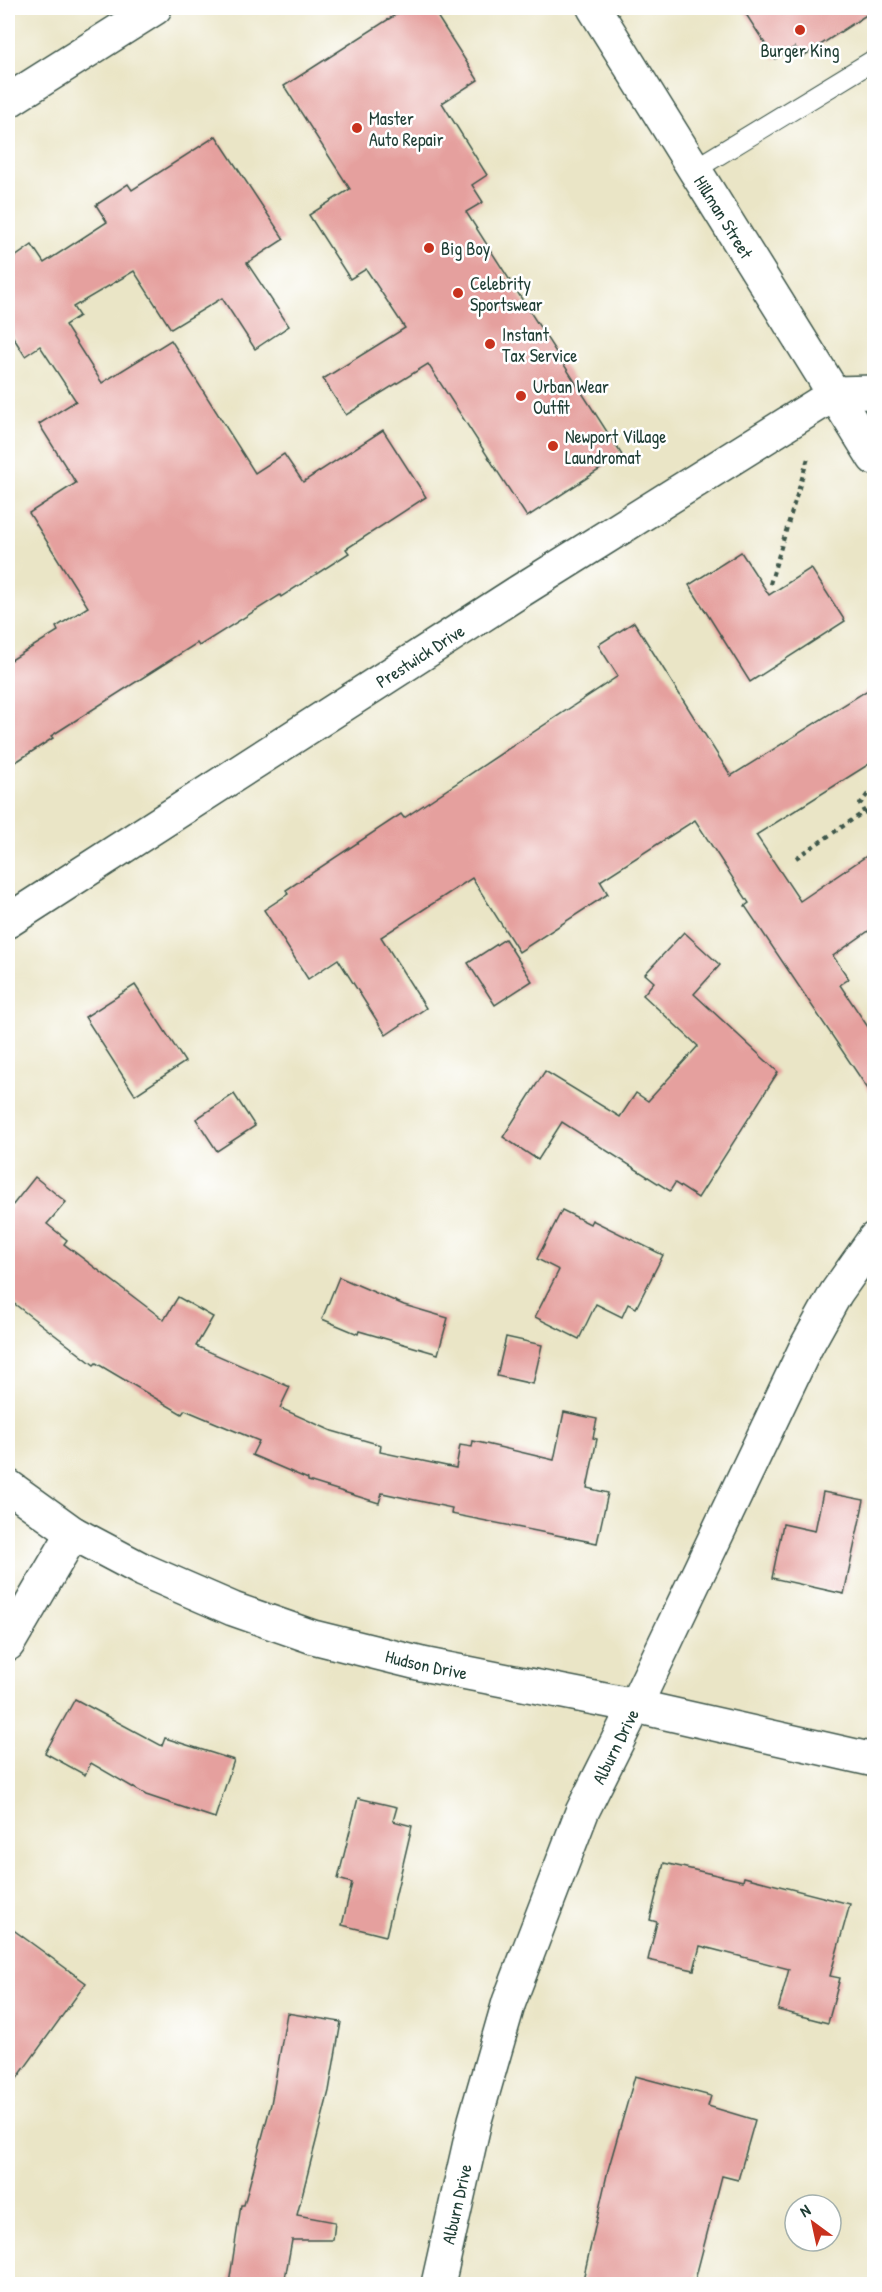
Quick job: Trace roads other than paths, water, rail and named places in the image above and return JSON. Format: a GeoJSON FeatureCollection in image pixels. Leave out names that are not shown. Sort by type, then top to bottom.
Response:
{"type":"FeatureCollection","features":[{"type":"Feature","properties":{"kind":"street"},"geometry":{"type":"LineString","coordinates":[[8,101],[155,8]]}},
{"type":"Feature","properties":{"kind":"street","name":"Hillman Street"},"geometry":{"type":"LineString","coordinates":[[594,8],[836,393],[874,458]]}},
{"type":"Feature","properties":{"kind":"street"},"geometry":{"type":"LineString","coordinates":[[836,393],[874,392]]}},
{"type":"Feature","properties":{"kind":"street","name":"Prestwick Drive"},"geometry":{"type":"LineString","coordinates":[[8,921],[520,591],[836,393]]}},
{"type":"Feature","properties":{"kind":"street","name":"Alburn Drive"},"geometry":{"type":"LineString","coordinates":[[438,2284],[475,2120],[509,2002],[582,1812],[806,1347],[836,1293],[874,1239]]}},
{"type":"Feature","properties":{"kind":"street","name":"Hudson Drive"},"geometry":{"type":"LineString","coordinates":[[8,1486],[73,1533],[143,1570],[233,1609],[313,1637],[422,1664],[635,1706],[874,1760]]}},
{"type":"Feature","properties":{"kind":"street"},"geometry":{"type":"LineString","coordinates":[[8,1644],[73,1533]]}},
{"type":"Feature","properties":{"kind":"lane"},"geometry":{"type":"LineString","coordinates":[[695,169],[874,60]]}},
{"type":"Feature","properties":{"kind":"place","name":"Burger King"},"geometry":{"type":"Point","coordinates":[800,30]}},
{"type":"Feature","properties":{"kind":"place","name":"Master Auto Repair"},"geometry":{"type":"Point","coordinates":[357,128]}},
{"type":"Feature","properties":{"kind":"place","name":"Big Boy"},"geometry":{"type":"Point","coordinates":[429,248]}},
{"type":"Feature","properties":{"kind":"place","name":"Celebrity Sportswear"},"geometry":{"type":"Point","coordinates":[458,293]}},
{"type":"Feature","properties":{"kind":"place","name":"Instant Tax Service"},"geometry":{"type":"Point","coordinates":[490,344]}},
{"type":"Feature","properties":{"kind":"place","name":"Urban Wear Outfit"},"geometry":{"type":"Point","coordinates":[521,396]}},
{"type":"Feature","properties":{"kind":"place","name":"Newport Village Laundromat"},"geometry":{"type":"Point","coordinates":[553,446]}}]}
